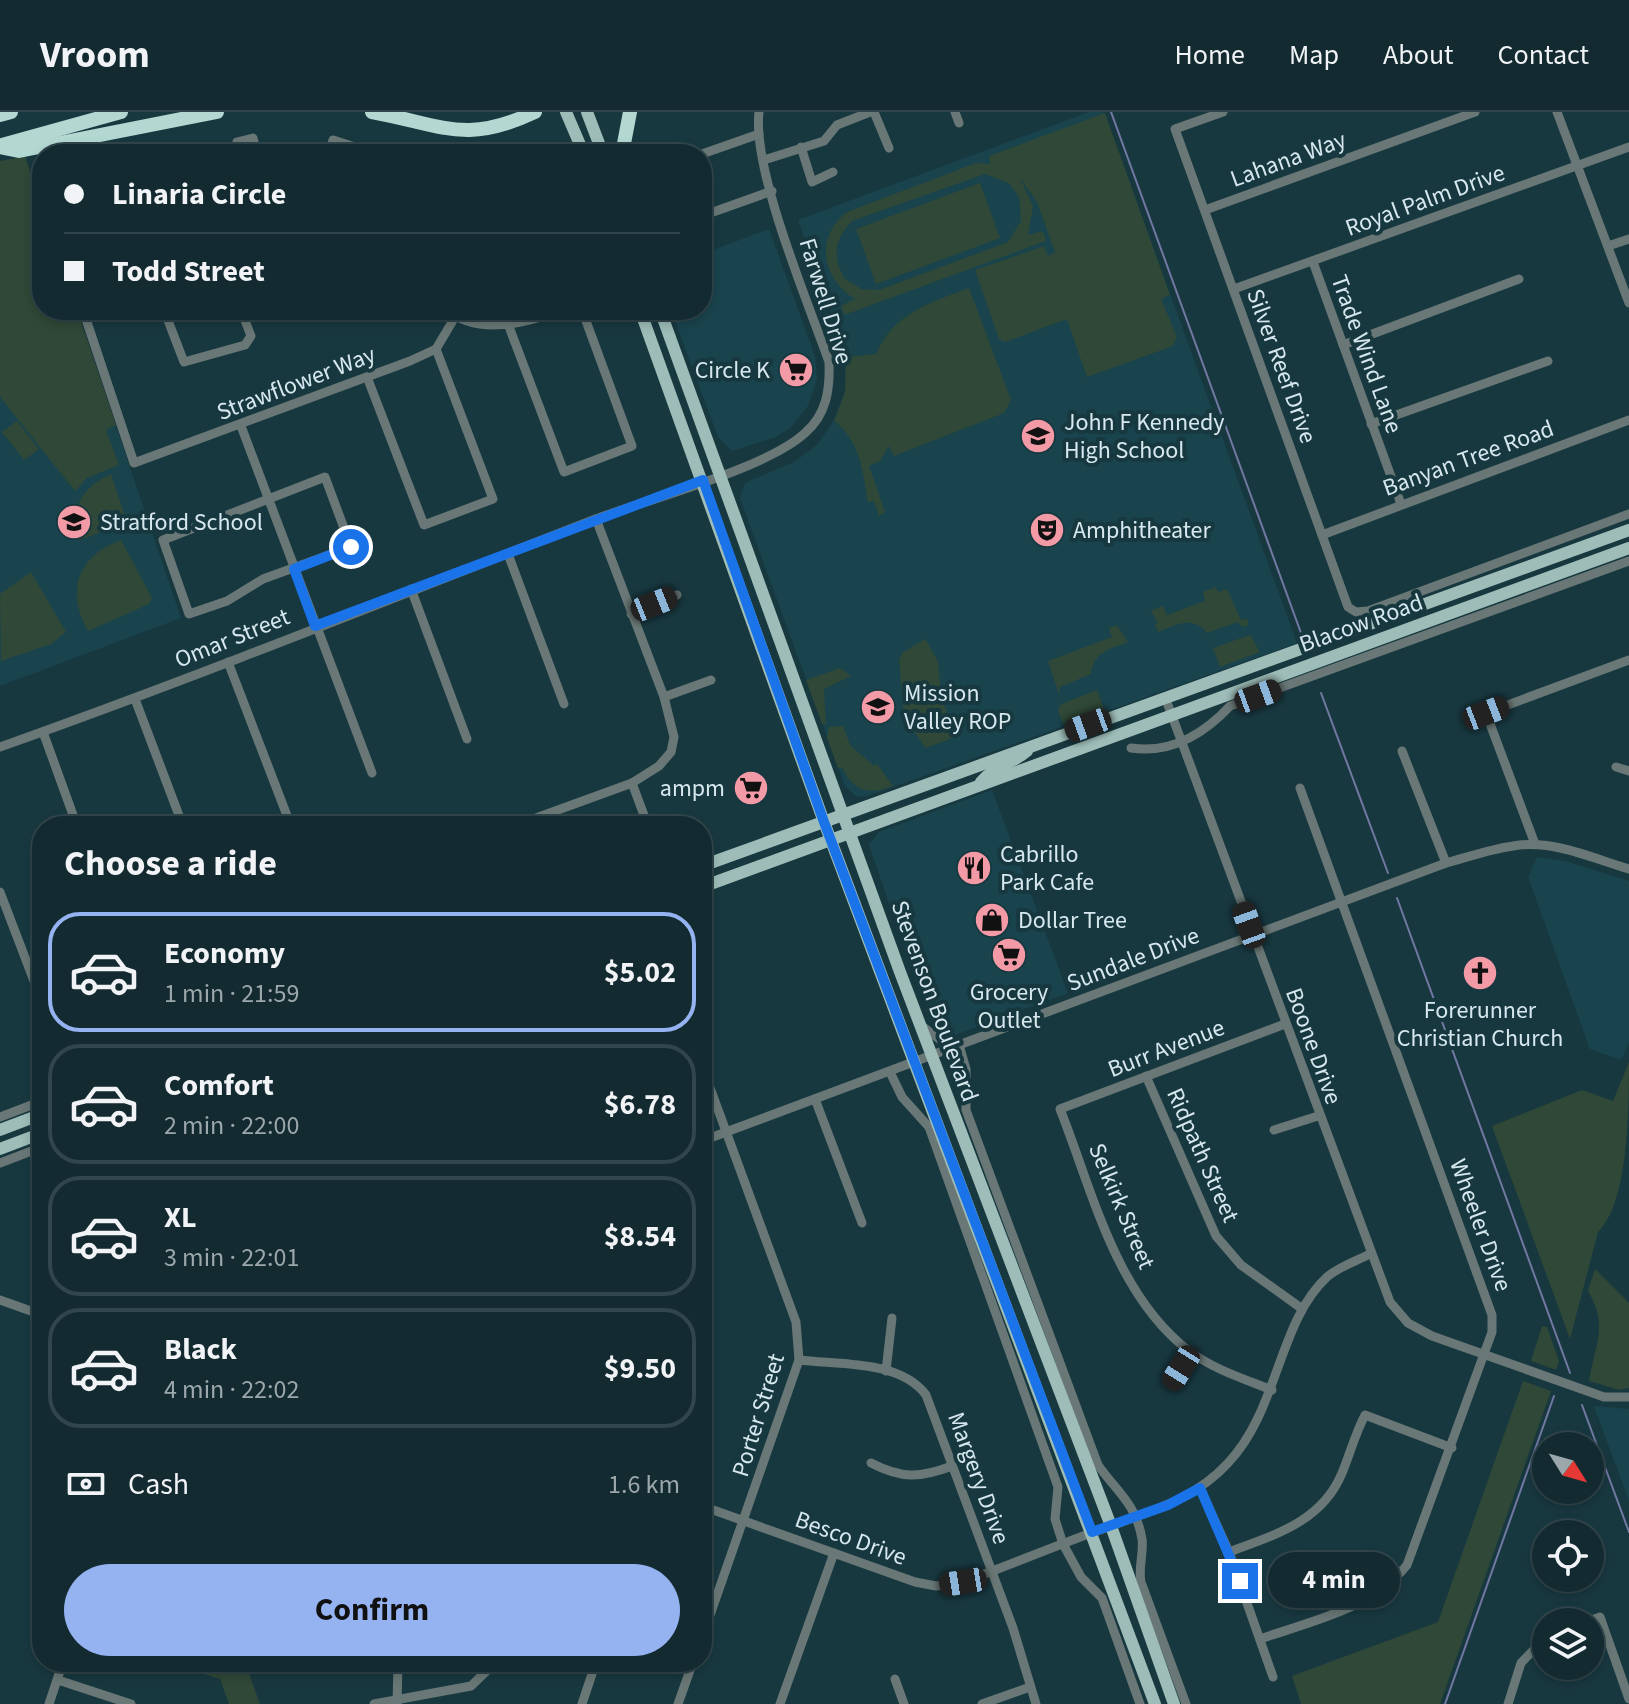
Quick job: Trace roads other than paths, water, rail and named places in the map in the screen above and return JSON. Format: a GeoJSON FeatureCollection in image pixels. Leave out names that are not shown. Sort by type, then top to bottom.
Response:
{"type":"FeatureCollection","features":[{"type":"Feature","properties":{"kind":"highway"},"geometry":{"type":"LineString","coordinates":[[0,115],[11,112]]}},
{"type":"Feature","properties":{"kind":"highway"},"geometry":{"type":"LineString","coordinates":[[0,146],[121,112]]}},
{"type":"Feature","properties":{"kind":"highway"},"geometry":{"type":"LineString","coordinates":[[55,144],[217,112]]}},
{"type":"Feature","properties":{"kind":"highway"},"geometry":{"type":"LineString","coordinates":[[372,112],[473,132],[491,130],[535,112]]}},
{"type":"Feature","properties":{"kind":"highway"},"geometry":{"type":"LineString","coordinates":[[624,144],[630,112]]}},
{"type":"Feature","properties":{"kind":"highway"},"geometry":{"type":"LineString","coordinates":[[0,135],[72,118],[83,124]]}},
{"type":"Feature","properties":{"kind":"highway"},"geometry":{"type":"LineString","coordinates":[[0,146],[19,151],[32,148]]}},
{"type":"Feature","properties":{"kind":"main road"},"geometry":{"type":"LineString","coordinates":[[566,112],[580,144]]}},
{"type":"Feature","properties":{"kind":"main road"},"geometry":{"type":"LineString","coordinates":[[587,112],[599,144]]}},
{"type":"Feature","properties":{"kind":"main road","name":"Stevenson Boulevard"},"geometry":{"type":"LineString","coordinates":[[644,320],[824,822],[1155,1704]]}},
{"type":"Feature","properties":{"kind":"main road","name":"Stevenson Boulevard"},"geometry":{"type":"LineString","coordinates":[[664,320],[843,815],[1111,1526],[1174,1704]]}},
{"type":"Feature","properties":{"kind":"main road","name":"Blacow Road"},"geometry":{"type":"LineString","coordinates":[[712,862],[1629,530]]}},
{"type":"Feature","properties":{"kind":"main road","name":"Blacow Road"},"geometry":{"type":"LineString","coordinates":[[712,883],[1629,548]]}},
{"type":"Feature","properties":{"kind":"main road"},"geometry":{"type":"LineString","coordinates":[[979,785],[991,770],[1018,759],[1034,744]]}},
{"type":"Feature","properties":{"kind":"main road"},"geometry":{"type":"LineString","coordinates":[[0,1130],[32,1118]]}},
{"type":"Feature","properties":{"kind":"main road"},"geometry":{"type":"LineString","coordinates":[[0,1149],[32,1137]]}},
{"type":"Feature","properties":{"kind":"street","name":"Farwell Drive"},"geometry":{"type":"LineString","coordinates":[[703,480],[781,451],[806,433],[823,410],[829,387],[829,362],[774,205],[759,134],[759,112]]}},
{"type":"Feature","properties":{"kind":"street"},"geometry":{"type":"LineString","coordinates":[[764,160],[824,141],[837,125],[872,112],[889,148]]}},
{"type":"Feature","properties":{"kind":"street"},"geometry":{"type":"LineString","coordinates":[[955,112],[959,123]]}},
{"type":"Feature","properties":{"kind":"street","name":"Silver Reef Drive"},"geometry":{"type":"LineString","coordinates":[[1223,112],[1175,129],[1348,607],[1356,612]]}},
{"type":"Feature","properties":{"kind":"street","name":"Lahana Way"},"geometry":{"type":"LineString","coordinates":[[1205,210],[1475,112]]}},
{"type":"Feature","properties":{"kind":"street"},"geometry":{"type":"LineString","coordinates":[[1557,112],[1629,303]]}},
{"type":"Feature","properties":{"kind":"street"},"geometry":{"type":"LineString","coordinates":[[712,150],[759,134]]}},
{"type":"Feature","properties":{"kind":"street"},"geometry":{"type":"LineString","coordinates":[[237,144],[253,138],[254,144]]}},
{"type":"Feature","properties":{"kind":"street"},"geometry":{"type":"LineString","coordinates":[[801,147],[812,182],[833,172]]}},
{"type":"Feature","properties":{"kind":"street","name":"Royal Palm Drive"},"geometry":{"type":"LineString","coordinates":[[1234,289],[1629,147]]}},
{"type":"Feature","properties":{"kind":"street"},"geometry":{"type":"LineString","coordinates":[[712,212],[772,191]]}},
{"type":"Feature","properties":{"kind":"street"},"geometry":{"type":"LineString","coordinates":[[1608,246],[1629,239]]}},
{"type":"Feature","properties":{"kind":"street","name":"Trade Wind Lane"},"geometry":{"type":"LineString","coordinates":[[1313,262],[1401,504]]}},
{"type":"Feature","properties":{"kind":"street"},"geometry":{"type":"LineString","coordinates":[[1343,345],[1519,279]]}},
{"type":"Feature","properties":{"kind":"street","name":"Strawflower Way"},"geometry":{"type":"LineString","coordinates":[[86,320],[134,463],[241,426],[436,349]]}},
{"type":"Feature","properties":{"kind":"street"},"geometry":{"type":"LineString","coordinates":[[168,320],[184,362],[245,345],[251,336],[245,320]]}},
{"type":"Feature","properties":{"kind":"street"},"geometry":{"type":"LineString","coordinates":[[367,377],[424,525],[493,499],[436,349],[447,320]]}},
{"type":"Feature","properties":{"kind":"street"},"geometry":{"type":"LineString","coordinates":[[487,320],[518,325],[533,320]]}},
{"type":"Feature","properties":{"kind":"street"},"geometry":{"type":"LineString","coordinates":[[507,320],[564,472],[632,446],[586,320]]}},
{"type":"Feature","properties":{"kind":"street"},"geometry":{"type":"LineString","coordinates":[[508,324],[512,320]]}},
{"type":"Feature","properties":{"kind":"street"},"geometry":{"type":"LineString","coordinates":[[1371,424],[1548,361]]}},
{"type":"Feature","properties":{"kind":"street","name":"Banyan Tree Road"},"geometry":{"type":"LineString","coordinates":[[1322,535],[1629,420]]}},
{"type":"Feature","properties":{"kind":"street"},"geometry":{"type":"LineString","coordinates":[[241,426],[372,773]]}},
{"type":"Feature","properties":{"kind":"street"},"geometry":{"type":"LineString","coordinates":[[325,477],[351,547],[263,579],[227,601],[189,614],[163,540],[268,498],[325,477]]}},
{"type":"Feature","properties":{"kind":"street","name":"Omar Street"},"geometry":{"type":"LineString","coordinates":[[0,747],[135,699],[315,626],[703,480]]}},
{"type":"Feature","properties":{"kind":"street","name":"Blacow Road"},"geometry":{"type":"LineString","coordinates":[[1356,612],[1368,611],[1629,514]]}},
{"type":"Feature","properties":{"kind":"street"},"geometry":{"type":"LineString","coordinates":[[541,816],[632,783],[659,766],[671,752],[674,737],[664,697],[596,519]]}},
{"type":"Feature","properties":{"kind":"street"},"geometry":{"type":"LineString","coordinates":[[508,554],[564,704]]}},
{"type":"Feature","properties":{"kind":"street","name":"Blacow Road"},"geometry":{"type":"LineString","coordinates":[[1131,748],[1151,751],[1183,742],[1209,729],[1230,706],[1629,561]]}},
{"type":"Feature","properties":{"kind":"street"},"geometry":{"type":"LineString","coordinates":[[411,589],[467,739]]}},
{"type":"Feature","properties":{"kind":"street"},"geometry":{"type":"LineString","coordinates":[[631,614],[677,595]]}},
{"type":"Feature","properties":{"kind":"street"},"geometry":{"type":"LineString","coordinates":[[1535,844],[1486,713],[1629,660]]}},
{"type":"Feature","properties":{"kind":"street"},"geometry":{"type":"LineString","coordinates":[[228,662],[287,816]]}},
{"type":"Feature","properties":{"kind":"street"},"geometry":{"type":"LineString","coordinates":[[664,697],[711,680]]}},
{"type":"Feature","properties":{"kind":"street","name":"Boone Drive"},"geometry":{"type":"LineString","coordinates":[[1165,697],[1318,1116],[1390,1302],[1408,1323],[1432,1336],[1604,1397],[1629,1397]]}},
{"type":"Feature","properties":{"kind":"street"},"geometry":{"type":"LineString","coordinates":[[135,699],[179,816]]}},
{"type":"Feature","properties":{"kind":"street"},"geometry":{"type":"LineString","coordinates":[[43,732],[73,816]]}},
{"type":"Feature","properties":{"kind":"street"},"geometry":{"type":"LineString","coordinates":[[1402,751],[1446,863]]}},
{"type":"Feature","properties":{"kind":"street"},"geometry":{"type":"LineString","coordinates":[[1616,767],[1629,771]]}},
{"type":"Feature","properties":{"kind":"street"},"geometry":{"type":"LineString","coordinates":[[632,783],[644,816]]}},
{"type":"Feature","properties":{"kind":"street","name":"Wheeler Drive"},"geometry":{"type":"LineString","coordinates":[[1260,1639],[1361,1603],[1391,1585],[1407,1565],[1485,1356],[1492,1315],[1300,788]]}},
{"type":"Feature","properties":{"kind":"street","name":"Sundale Drive"},"geometry":{"type":"LineString","coordinates":[[712,1137],[1446,863],[1513,846],[1535,844],[1562,848],[1629,869]]}},
{"type":"Feature","properties":{"kind":"street"},"geometry":{"type":"LineString","coordinates":[[0,892],[32,978]]}},
{"type":"Feature","properties":{"kind":"street","name":"Burr Avenue"},"geometry":{"type":"LineString","coordinates":[[1060,1109],[1285,1024]]}},
{"type":"Feature","properties":{"kind":"street"},"geometry":{"type":"LineString","coordinates":[[921,1025],[955,1047]]}},
{"type":"Feature","properties":{"kind":"street","name":"Stevenson Boulevard"},"geometry":{"type":"LineString","coordinates":[[955,1047],[966,1069],[966,1110],[1098,1465],[1128,1498],[1135,1516],[1142,1536],[1141,1582],[1186,1704]]}},
{"type":"Feature","properties":{"kind":"street","name":"Stevenson Boulevard"},"geometry":{"type":"LineString","coordinates":[[890,1072],[902,1097],[929,1127],[1058,1487],[1055,1519],[1063,1544],[1081,1577],[1102,1598],[1140,1704]]}},
{"type":"Feature","properties":{"kind":"street","name":"Ridpath Street"},"geometry":{"type":"LineString","coordinates":[[1146,1076],[1216,1236],[1241,1265],[1301,1308]]}},
{"type":"Feature","properties":{"kind":"street","name":"Porter Street"},"geometry":{"type":"LineString","coordinates":[[712,1092],[796,1322],[799,1360],[712,1611]]}},
{"type":"Feature","properties":{"kind":"street"},"geometry":{"type":"LineString","coordinates":[[815,1099],[862,1223]]}},
{"type":"Feature","properties":{"kind":"street"},"geometry":{"type":"LineString","coordinates":[[0,1117],[32,1105]]}},
{"type":"Feature","properties":{"kind":"street","name":"Selkirk Street"},"geometry":{"type":"LineString","coordinates":[[1060,1109],[1121,1264],[1162,1328],[1217,1368],[1272,1390]]}},
{"type":"Feature","properties":{"kind":"street"},"geometry":{"type":"LineString","coordinates":[[1274,1130],[1318,1116]]}},
{"type":"Feature","properties":{"kind":"street"},"geometry":{"type":"LineString","coordinates":[[0,1163],[32,1151]]}},
{"type":"Feature","properties":{"kind":"street","name":"Besco Drive"},"geometry":{"type":"LineString","coordinates":[[712,1510],[915,1582],[936,1586],[963,1582],[1168,1505],[1200,1488],[1227,1465],[1248,1439],[1272,1390],[1301,1308],[1330,1274],[1370,1254]]}},
{"type":"Feature","properties":{"kind":"street"},"geometry":{"type":"LineString","coordinates":[[0,1300],[32,1311]]}},
{"type":"Feature","properties":{"kind":"street"},"geometry":{"type":"LineString","coordinates":[[886,1371],[892,1318]]}},
{"type":"Feature","properties":{"kind":"street"},"geometry":{"type":"LineString","coordinates":[[1171,1383],[1191,1352]]}},
{"type":"Feature","properties":{"kind":"street","name":"Margery Drive"},"geometry":{"type":"LineString","coordinates":[[799,1360],[886,1371],[909,1377],[926,1395],[1013,1628],[1036,1704]]}},
{"type":"Feature","properties":{"kind":"street"},"geometry":{"type":"LineString","coordinates":[[1229,1552],[1288,1530],[1311,1516],[1341,1476],[1365,1415],[1452,1448]]}},
{"type":"Feature","properties":{"kind":"street"},"geometry":{"type":"LineString","coordinates":[[871,1463],[892,1474],[913,1477],[952,1466]]}},
{"type":"Feature","properties":{"kind":"street"},"geometry":{"type":"LineString","coordinates":[[1200,1488],[1229,1552],[1273,1677]]}},
{"type":"Feature","properties":{"kind":"street"},"geometry":{"type":"LineString","coordinates":[[780,1704],[834,1553]]}},
{"type":"Feature","properties":{"kind":"street"},"geometry":{"type":"LineString","coordinates":[[1604,1628],[1629,1699]]}},
{"type":"Feature","properties":{"kind":"street"},"geometry":{"type":"LineString","coordinates":[[1508,1704],[1521,1663],[1532,1652]]}},
{"type":"Feature","properties":{"kind":"street"},"geometry":{"type":"LineString","coordinates":[[49,1704],[60,1672]]}},
{"type":"Feature","properties":{"kind":"street"},"geometry":{"type":"LineString","coordinates":[[396,1701],[397,1672]]}},
{"type":"Feature","properties":{"kind":"street"},"geometry":{"type":"LineString","coordinates":[[374,1704],[450,1693],[471,1686],[486,1672]]}},
{"type":"Feature","properties":{"kind":"street"},"geometry":{"type":"LineString","coordinates":[[582,1704],[593,1672]]}},
{"type":"Feature","properties":{"kind":"street"},"geometry":{"type":"LineString","coordinates":[[678,1704],[689,1672]]}},
{"type":"Feature","properties":{"kind":"street"},"geometry":{"type":"LineString","coordinates":[[895,1679],[904,1704]]}},
{"type":"Feature","properties":{"kind":"street"},"geometry":{"type":"LineString","coordinates":[[58,1680],[131,1704]]}},
{"type":"Feature","properties":{"kind":"street"},"geometry":{"type":"LineString","coordinates":[[982,1704],[1030,1687]]}},
{"type":"Feature","properties":{"kind":"waterway"},"geometry":{"type":"LineString","coordinates":[[1111,112],[1301,633]]}},
{"type":"Feature","properties":{"kind":"waterway"},"geometry":{"type":"LineString","coordinates":[[1321,693],[1388,873]]}},
{"type":"Feature","properties":{"kind":"waterway"},"geometry":{"type":"LineString","coordinates":[[1397,898],[1570,1373]]}},
{"type":"Feature","properties":{"kind":"waterway"},"geometry":{"type":"LineString","coordinates":[[1445,1704],[1554,1396]]}},
{"type":"Feature","properties":{"kind":"waterway"},"geometry":{"type":"LineString","coordinates":[[1582,1405],[1629,1532]]}},
{"type":"Feature","properties":{"kind":"place","name":"Circle K"},"geometry":{"type":"Point","coordinates":[796,370]}},
{"type":"Feature","properties":{"kind":"place","name":"John F Kennedy High School"},"geometry":{"type":"Point","coordinates":[1038,436]}},
{"type":"Feature","properties":{"kind":"place","name":"Stratford School"},"geometry":{"type":"Point","coordinates":[74,522]}},
{"type":"Feature","properties":{"kind":"place","name":"Amphitheater"},"geometry":{"type":"Point","coordinates":[1047,530]}},
{"type":"Feature","properties":{"kind":"place","name":"Mission Valley ROP"},"geometry":{"type":"Point","coordinates":[878,707]}},
{"type":"Feature","properties":{"kind":"place","name":"ampm"},"geometry":{"type":"Point","coordinates":[751,788]}},
{"type":"Feature","properties":{"kind":"place","name":"Cabrillo Park Cafe"},"geometry":{"type":"Point","coordinates":[974,868]}},
{"type":"Feature","properties":{"kind":"place","name":"Dollar Tree"},"geometry":{"type":"Point","coordinates":[992,920]}},
{"type":"Feature","properties":{"kind":"place","name":"Grocery Outlet"},"geometry":{"type":"Point","coordinates":[1009,955]}},
{"type":"Feature","properties":{"kind":"place","name":"Forerunner Christian Church"},"geometry":{"type":"Point","coordinates":[1480,973]}}]}
